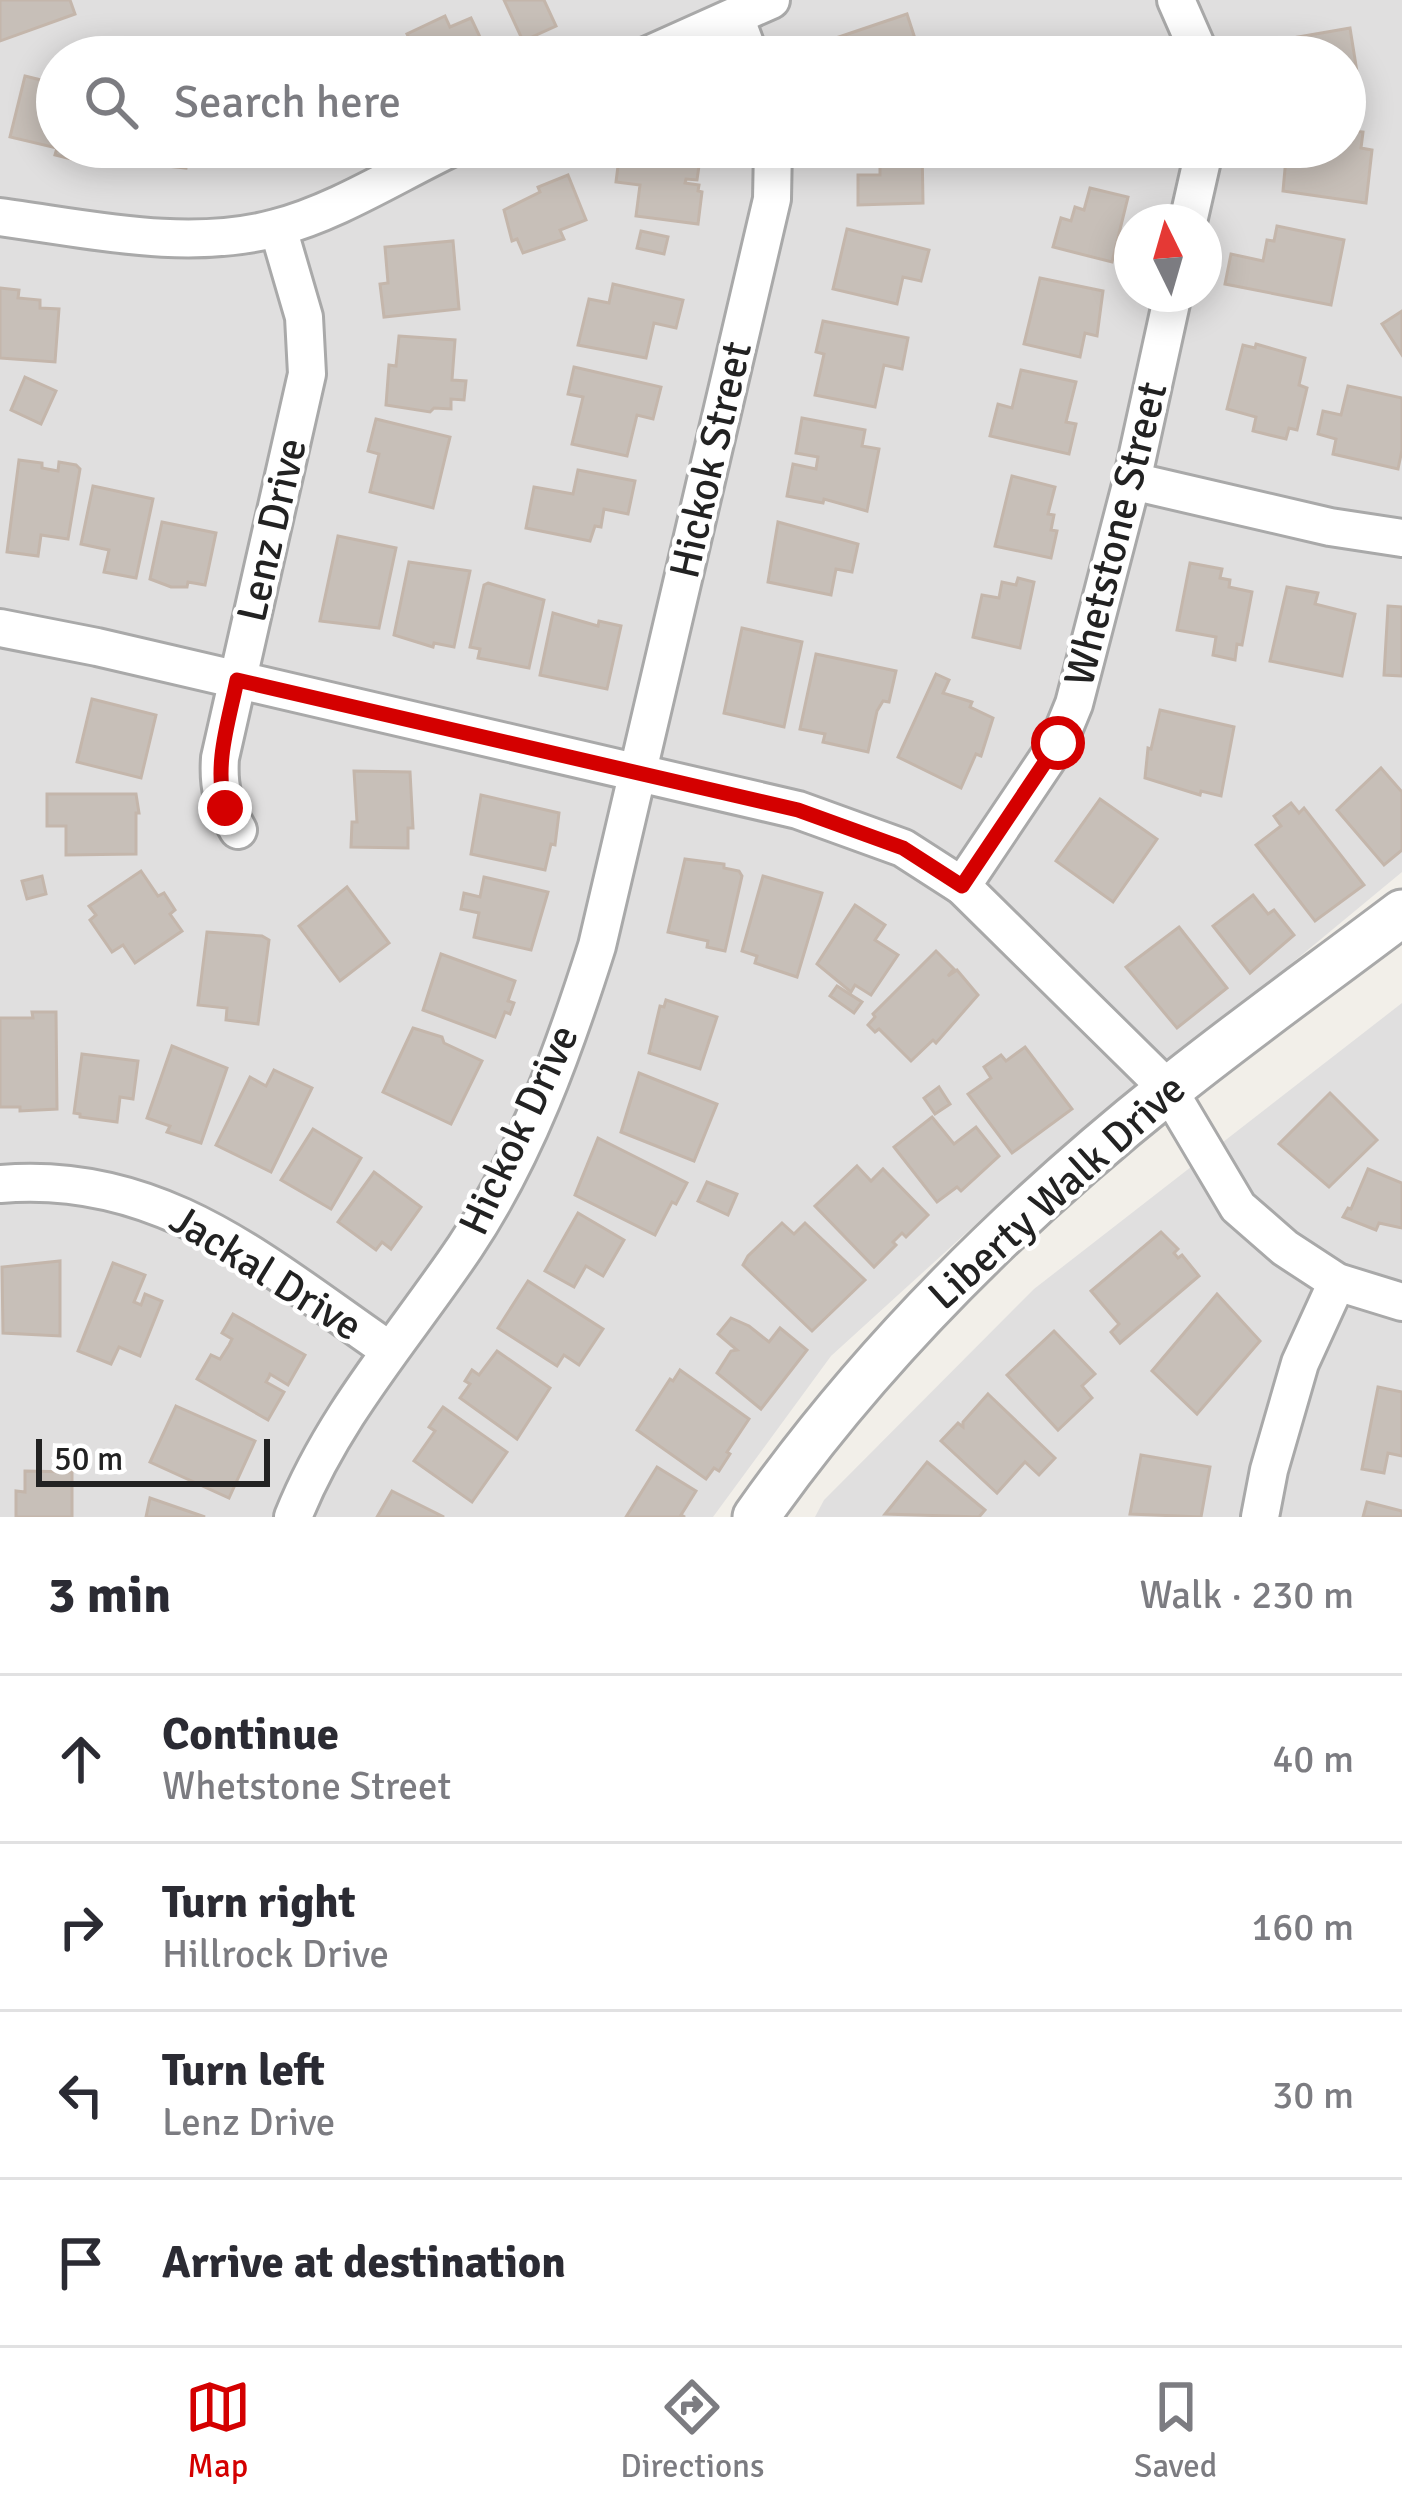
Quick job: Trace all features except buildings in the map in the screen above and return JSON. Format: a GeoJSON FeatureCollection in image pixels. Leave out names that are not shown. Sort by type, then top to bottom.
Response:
{"type":"FeatureCollection","features":[{"type":"Feature","properties":{"kind":"street"},"geometry":{"type":"LineString","coordinates":[[692,36],[771,0]]}},
{"type":"Feature","properties":{"kind":"street"},"geometry":{"type":"LineString","coordinates":[[1176,0],[1192,36]]}},
{"type":"Feature","properties":{"kind":"street"},"geometry":{"type":"LineString","coordinates":[[735,17],[742,36]]}},
{"type":"Feature","properties":{"kind":"street"},"geometry":{"type":"LineString","coordinates":[[0,217],[142,236],[215,238],[278,228],[408,168]]}},
{"type":"Feature","properties":{"kind":"street","name":"Hickok Street"},"geometry":{"type":"LineString","coordinates":[[637,772],[772,199],[773,168]]}},
{"type":"Feature","properties":{"kind":"street"},"geometry":{"type":"LineString","coordinates":[[1192,204],[1200,168]]}},
{"type":"Feature","properties":{"kind":"street","name":"Lenz Drive"},"geometry":{"type":"LineString","coordinates":[[238,830],[225,808],[219,784],[220,758],[307,374],[304,317],[278,228]]}},
{"type":"Feature","properties":{"kind":"street","name":"Whetstone Street"},"geometry":{"type":"LineString","coordinates":[[962,886],[1058,743],[1074,704],[1132,481],[1169,312]]}},
{"type":"Feature","properties":{"kind":"street"},"geometry":{"type":"LineString","coordinates":[[1132,481],[1330,527],[1402,538]]}},
{"type":"Feature","properties":{"kind":"street"},"geometry":{"type":"LineString","coordinates":[[0,628],[798,810],[903,848],[962,886],[1168,1089],[1238,1207],[1285,1248],[1337,1282],[1402,1302]]}},
{"type":"Feature","properties":{"kind":"street","name":"Hickok Drive"},"geometry":{"type":"LineString","coordinates":[[293,1517],[321,1454],[388,1350],[466,1245],[542,1100],[597,946],[637,772]]}},
{"type":"Feature","properties":{"kind":"street","name":"Liberty Walk Drive"},"geometry":{"type":"LineString","coordinates":[[756,1517],[795,1462],[924,1310],[1058,1183],[1168,1089],[1402,913]]}},
{"type":"Feature","properties":{"kind":"street","name":"Jackal Drive"},"geometry":{"type":"LineString","coordinates":[[0,1184],[95,1187],[197,1221],[388,1350]]}},
{"type":"Feature","properties":{"kind":"street"},"geometry":{"type":"LineString","coordinates":[[1260,1517],[1300,1364],[1337,1282]]}},
{"type":"Feature","properties":{"kind":"shaded area"},"geometry":{"type":"Polygon","coordinates":[[[0,0],[1402,0],[1402,872],[1031,1174],[831,1356],[713,1517],[0,1517],[0,0]]]}},
{"type":"Feature","properties":{"kind":"shaded area"},"geometry":{"type":"Polygon","coordinates":[[[1402,1003],[1402,1517],[815,1517],[824,1500],[1034,1289],[1402,1003]]]}},
{"type":"Feature","properties":{"kind":"route"},"geometry":{"type":"LineString","coordinates":[[225,808],[220,758],[237,680],[798,810],[903,848],[962,886],[1058,743]]}}]}
